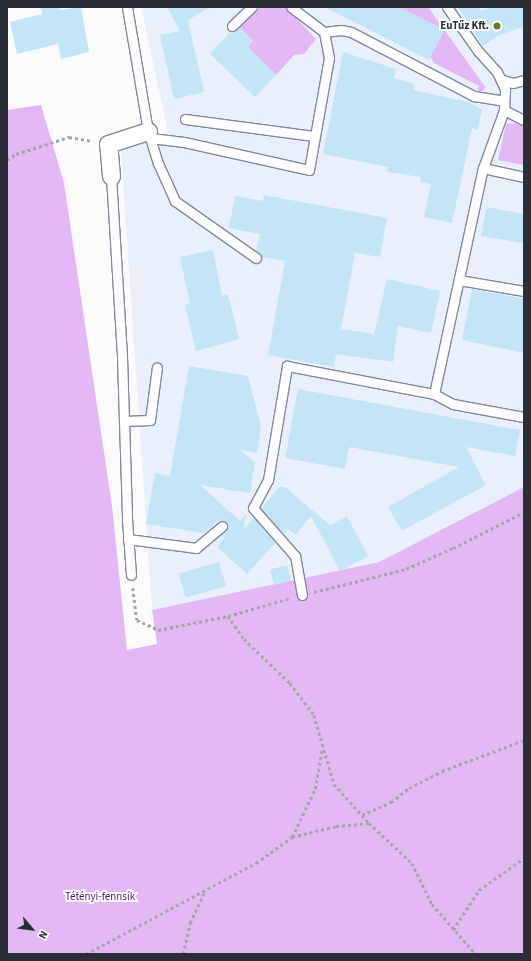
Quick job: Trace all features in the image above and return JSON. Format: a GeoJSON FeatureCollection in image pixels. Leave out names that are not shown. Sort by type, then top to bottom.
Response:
{"type":"FeatureCollection","features":[{"type":"Feature","properties":{"kind":"street"},"geometry":{"type":"LineString","coordinates":[[111,176],[108,144],[149,134]]}},
{"type":"Feature","properties":{"kind":"lane"},"geometry":{"type":"LineString","coordinates":[[128,7],[149,134],[158,163],[175,201],[256,258]]}},
{"type":"Feature","properties":{"kind":"lane"},"geometry":{"type":"LineString","coordinates":[[232,26],[252,7]]}},
{"type":"Feature","properties":{"kind":"lane"},"geometry":{"type":"LineString","coordinates":[[149,134],[309,170],[329,58],[324,32],[291,7]]}},
{"type":"Feature","properties":{"kind":"lane"},"geometry":{"type":"LineString","coordinates":[[447,7],[478,51],[503,80],[513,83],[524,80]]}},
{"type":"Feature","properties":{"kind":"lane"},"geometry":{"type":"LineString","coordinates":[[324,32],[341,30],[351,32],[474,96],[504,101]]}},
{"type":"Feature","properties":{"kind":"lane"},"geometry":{"type":"LineString","coordinates":[[434,394],[483,168],[504,110],[503,80]]}},
{"type":"Feature","properties":{"kind":"lane"},"geometry":{"type":"LineString","coordinates":[[504,110],[524,120]]}},
{"type":"Feature","properties":{"kind":"lane"},"geometry":{"type":"LineString","coordinates":[[186,119],[314,136]]}},
{"type":"Feature","properties":{"kind":"lane"},"geometry":{"type":"LineString","coordinates":[[483,168],[524,177]]}},
{"type":"Feature","properties":{"kind":"lane"},"geometry":{"type":"LineString","coordinates":[[111,176],[131,575]]}},
{"type":"Feature","properties":{"kind":"lane"},"geometry":{"type":"LineString","coordinates":[[459,280],[524,291]]}},
{"type":"Feature","properties":{"kind":"lane"},"geometry":{"type":"LineString","coordinates":[[302,595],[295,556],[253,508],[268,480],[287,366],[434,394],[454,404],[524,417]]}},
{"type":"Feature","properties":{"kind":"lane"},"geometry":{"type":"LineString","coordinates":[[124,421],[150,420],[157,367]]}},
{"type":"Feature","properties":{"kind":"lane"},"geometry":{"type":"LineString","coordinates":[[128,539],[196,548],[222,526]]}},
{"type":"Feature","properties":{"kind":"path"},"geometry":{"type":"LineString","coordinates":[[7,160],[16,154],[69,137],[108,144]]}},
{"type":"Feature","properties":{"kind":"path"},"geometry":{"type":"LineString","coordinates":[[131,575],[137,620],[158,630],[228,616],[302,595],[406,569],[524,512]]}},
{"type":"Feature","properties":{"kind":"path"},"geometry":{"type":"LineString","coordinates":[[228,616],[244,639],[290,683],[314,715],[322,749],[334,784],[369,823],[412,863],[432,904],[453,930],[476,954]]}},
{"type":"Feature","properties":{"kind":"path"},"geometry":{"type":"LineString","coordinates":[[362,815],[392,802],[409,788],[442,771],[524,740]]}},
{"type":"Feature","properties":{"kind":"path"},"geometry":{"type":"LineString","coordinates":[[292,837],[315,789],[322,749]]}},
{"type":"Feature","properties":{"kind":"path"},"geometry":{"type":"LineString","coordinates":[[86,954],[256,863],[292,837],[336,826],[369,823]]}},
{"type":"Feature","properties":{"kind":"path"},"geometry":{"type":"LineString","coordinates":[[453,930],[479,890],[524,858]]}},
{"type":"Feature","properties":{"kind":"path"},"geometry":{"type":"LineString","coordinates":[[183,954],[190,923],[206,890]]}},
{"type":"Feature","properties":{"kind":"shaded area"},"geometry":{"type":"Polygon","coordinates":[[[141,7],[524,7],[524,487],[379,562],[152,610],[121,151],[168,132],[141,7]]]}},
{"type":"Feature","properties":{"kind":"green space"},"geometry":{"type":"Polygon","coordinates":[[[261,7],[286,7],[316,39],[304,54],[294,55],[276,75],[248,47],[253,41],[239,27],[261,7]]]}},
{"type":"Feature","properties":{"kind":"green space"},"geometry":{"type":"Polygon","coordinates":[[[399,7],[428,7],[486,88],[481,92],[477,90],[479,86],[434,63],[399,7]]]}},
{"type":"Feature","properties":{"kind":"green space","name":"Tétényi-fennsík"},"geometry":{"type":"Polygon","coordinates":[[[41,105],[64,183],[112,506],[127,650],[157,644],[152,610],[379,562],[524,487],[524,954],[7,954],[7,110],[41,105]]]}},
{"type":"Feature","properties":{"kind":"green space"},"geometry":{"type":"Polygon","coordinates":[[[516,123],[524,127],[524,165],[498,160],[506,124],[516,123]]]}},
{"type":"Feature","properties":{"kind":"building"},"geometry":{"type":"Polygon","coordinates":[[[40,7],[59,7],[60,10],[81,7],[89,52],[61,59],[58,44],[17,54],[10,22],[42,14],[40,7]]]}},
{"type":"Feature","properties":{"kind":"building"},"geometry":{"type":"Polygon","coordinates":[[[167,7],[210,7],[188,20],[204,92],[174,99],[160,35],[180,31],[167,7]]]}},
{"type":"Feature","properties":{"kind":"building"},"geometry":{"type":"Polygon","coordinates":[[[325,7],[399,7],[445,30],[429,60],[325,7]]]}},
{"type":"Feature","properties":{"kind":"building"},"geometry":{"type":"Polygon","coordinates":[[[458,7],[479,7],[481,11],[493,7],[524,7],[524,27],[499,35],[483,46],[458,7]]]}},
{"type":"Feature","properties":{"kind":"building"},"geometry":{"type":"Polygon","coordinates":[[[239,27],[253,41],[248,47],[276,75],[255,97],[210,54],[230,32],[233,33],[239,27]]]}},
{"type":"Feature","properties":{"kind":"building"},"geometry":{"type":"Polygon","coordinates":[[[343,52],[396,69],[394,78],[414,84],[413,90],[468,102],[482,109],[478,130],[472,128],[452,223],[424,217],[431,184],[420,182],[421,177],[387,172],[388,167],[323,154],[343,52]]]}},
{"type":"Feature","properties":{"kind":"building"},"geometry":{"type":"Polygon","coordinates":[[[264,195],[387,218],[380,257],[355,253],[341,329],[374,334],[387,279],[440,291],[431,333],[398,326],[393,362],[336,354],[334,367],[268,355],[285,261],[262,257],[256,251],[260,234],[229,228],[235,196],[263,201],[264,195]]]}},
{"type":"Feature","properties":{"kind":"building"},"geometry":{"type":"Polygon","coordinates":[[[486,207],[524,214],[524,243],[481,236],[486,207]]]}},
{"type":"Feature","properties":{"kind":"building"},"geometry":{"type":"Polygon","coordinates":[[[213,250],[222,296],[228,294],[239,339],[196,351],[185,305],[190,304],[180,257],[213,250]]]}},
{"type":"Feature","properties":{"kind":"building"},"geometry":{"type":"Polygon","coordinates":[[[472,289],[524,299],[524,353],[462,340],[472,289]]]}},
{"type":"Feature","properties":{"kind":"building"},"geometry":{"type":"Polygon","coordinates":[[[189,366],[248,376],[261,427],[257,453],[240,450],[255,462],[250,493],[200,485],[240,521],[246,514],[243,530],[254,518],[275,543],[247,574],[217,547],[225,537],[219,536],[228,528],[224,521],[218,521],[204,533],[146,524],[155,473],[170,476],[189,366]]]}},
{"type":"Feature","properties":{"kind":"building"},"geometry":{"type":"Polygon","coordinates":[[[298,389],[520,430],[515,456],[466,447],[486,485],[402,531],[388,507],[459,467],[349,447],[345,469],[285,458],[298,389]]]}},
{"type":"Feature","properties":{"kind":"building"},"geometry":{"type":"Polygon","coordinates":[[[279,487],[285,487],[330,525],[347,516],[368,556],[340,571],[311,516],[295,535],[288,529],[284,534],[261,509],[279,487]]]}},
{"type":"Feature","properties":{"kind":"building"},"geometry":{"type":"Polygon","coordinates":[[[219,562],[226,586],[186,598],[179,574],[219,562]]]}},
{"type":"Feature","properties":{"kind":"building"},"geometry":{"type":"Polygon","coordinates":[[[287,565],[291,580],[274,585],[270,570],[287,565]]]}},
{"type":"Feature","properties":{"kind":"place","name":"EuTűz Kft."},"geometry":{"type":"Point","coordinates":[497,26]}}]}
